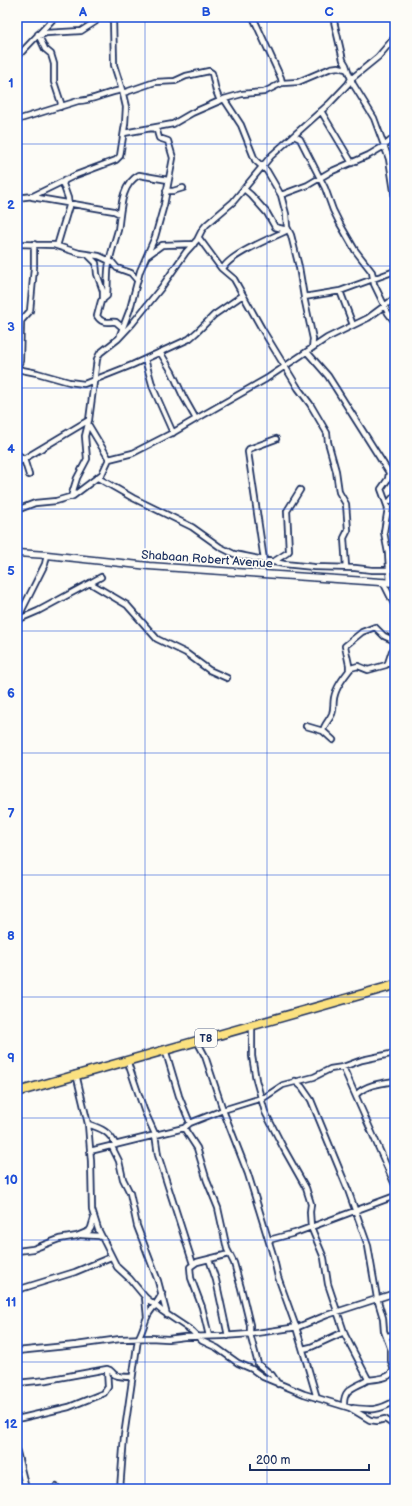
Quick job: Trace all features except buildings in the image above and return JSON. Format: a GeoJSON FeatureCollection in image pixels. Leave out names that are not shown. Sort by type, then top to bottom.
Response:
{"type":"FeatureCollection","features":[{"type":"Feature","properties":{"kind":"highway","name":"T8"},"geometry":{"type":"LineString","coordinates":[[17,1092],[76,1074],[395,985]]}},
{"type":"Feature","properties":{"kind":"street"},"geometry":{"type":"LineString","coordinates":[[17,57],[55,17]]}},
{"type":"Feature","properties":{"kind":"street"},"geometry":{"type":"LineString","coordinates":[[17,198],[31,196],[65,180],[118,159],[120,156],[126,107],[114,65],[113,17]]}},
{"type":"Feature","properties":{"kind":"street"},"geometry":{"type":"LineString","coordinates":[[253,17],[282,83]]}},
{"type":"Feature","properties":{"kind":"street"},"geometry":{"type":"LineString","coordinates":[[333,17],[342,60],[346,64],[351,79],[371,112],[384,146],[392,171],[395,198]]}},
{"type":"Feature","properties":{"kind":"street"},"geometry":{"type":"LineString","coordinates":[[39,35],[81,31],[94,22]]}},
{"type":"Feature","properties":{"kind":"street"},"geometry":{"type":"LineString","coordinates":[[39,35],[45,49],[51,54],[54,64],[54,82],[61,103],[60,107]]}},
{"type":"Feature","properties":{"kind":"street"},"geometry":{"type":"LineString","coordinates":[[71,497],[77,478],[87,459],[85,441],[98,356],[102,351],[118,339],[161,288],[186,252],[194,244],[206,225],[233,202],[271,156],[340,93],[351,79],[378,57],[395,37]]}},
{"type":"Feature","properties":{"kind":"street"},"geometry":{"type":"LineString","coordinates":[[124,133],[175,123],[192,113],[222,100],[242,94],[264,92],[282,83],[298,82],[335,67],[346,69],[348,71]]}},
{"type":"Feature","properties":{"kind":"street"},"geometry":{"type":"LineString","coordinates":[[17,120],[78,101],[85,102],[111,92],[122,92],[155,82],[175,81],[186,76],[209,71],[212,73],[216,91],[241,125],[256,160],[263,166],[281,195],[288,230],[299,266],[312,334],[312,348]]}},
{"type":"Feature","properties":{"kind":"street"},"geometry":{"type":"LineString","coordinates":[[321,111],[352,163]]}},
{"type":"Feature","properties":{"kind":"street"},"geometry":{"type":"LineString","coordinates":[[118,339],[130,309],[137,280],[159,224],[173,162],[172,150],[168,141],[159,138],[158,131],[153,128]]}},
{"type":"Feature","properties":{"kind":"street"},"geometry":{"type":"LineString","coordinates":[[294,136],[300,140],[320,179],[340,224],[355,250],[372,272],[374,284],[388,313],[395,322]]}},
{"type":"Feature","properties":{"kind":"street"},"geometry":{"type":"LineString","coordinates":[[281,195],[308,185],[330,172],[352,163],[384,146],[395,137]]}},
{"type":"Feature","properties":{"kind":"street"},"geometry":{"type":"LineString","coordinates":[[122,328],[116,322],[105,323],[98,318],[101,301],[107,296],[109,260],[118,230],[125,192],[128,185],[135,177],[141,175],[168,180]]}},
{"type":"Feature","properties":{"kind":"street"},"geometry":{"type":"LineString","coordinates":[[57,246],[69,203],[64,186],[65,180]]}},
{"type":"Feature","properties":{"kind":"street"},"geometry":{"type":"LineString","coordinates":[[166,191],[173,191],[183,188]]}},
{"type":"Feature","properties":{"kind":"street"},"geometry":{"type":"LineString","coordinates":[[244,189],[267,213],[275,227],[288,230]]}},
{"type":"Feature","properties":{"kind":"street"},"geometry":{"type":"LineString","coordinates":[[31,196],[114,211],[120,214]]}},
{"type":"Feature","properties":{"kind":"street"},"geometry":{"type":"LineString","coordinates":[[223,269],[226,262],[241,253],[288,230]]}},
{"type":"Feature","properties":{"kind":"street"},"geometry":{"type":"LineString","coordinates":[[198,238],[223,269],[234,279],[284,366],[310,404],[327,433],[336,471],[339,492],[346,504],[348,530],[344,538],[346,567]]}},
{"type":"Feature","properties":{"kind":"street"},"geometry":{"type":"LineString","coordinates":[[17,244],[57,246],[69,251],[99,256],[109,260],[117,268],[133,274],[137,280]]}},
{"type":"Feature","properties":{"kind":"street"},"geometry":{"type":"LineString","coordinates":[[34,244],[34,268],[30,311],[21,321],[20,363],[17,369],[80,384],[94,380],[145,359],[189,338],[214,315],[242,295]]}},
{"type":"Feature","properties":{"kind":"street"},"geometry":{"type":"LineString","coordinates":[[146,257],[162,245],[194,244]]}},
{"type":"Feature","properties":{"kind":"street"},"geometry":{"type":"LineString","coordinates":[[88,255],[96,263],[96,274],[103,292],[103,300]]}},
{"type":"Feature","properties":{"kind":"street"},"geometry":{"type":"LineString","coordinates":[[304,297],[340,291],[395,271]]}},
{"type":"Feature","properties":{"kind":"street"},"geometry":{"type":"LineString","coordinates":[[340,291],[353,325]]}},
{"type":"Feature","properties":{"kind":"street"},"geometry":{"type":"LineString","coordinates":[[109,458],[133,453],[173,433],[266,379],[327,338],[368,318],[395,298]]}},
{"type":"Feature","properties":{"kind":"street"},"geometry":{"type":"LineString","coordinates":[[160,352],[196,419]]}},
{"type":"Feature","properties":{"kind":"street"},"geometry":{"type":"LineString","coordinates":[[307,352],[328,376],[395,482]]}},
{"type":"Feature","properties":{"kind":"street"},"geometry":{"type":"LineString","coordinates":[[145,359],[156,395],[173,433]]}},
{"type":"Feature","properties":{"kind":"street"},"geometry":{"type":"LineString","coordinates":[[88,422],[109,458]]}},
{"type":"Feature","properties":{"kind":"street"},"geometry":{"type":"LineString","coordinates":[[17,463],[88,422]]}},
{"type":"Feature","properties":{"kind":"street"},"geometry":{"type":"LineString","coordinates":[[264,560],[248,452],[249,449],[276,439]]}},
{"type":"Feature","properties":{"kind":"street"},"geometry":{"type":"LineString","coordinates":[[17,454],[24,459],[29,475]]}},
{"type":"Feature","properties":{"kind":"street"},"geometry":{"type":"LineString","coordinates":[[17,510],[35,503],[56,501],[71,497],[98,478],[105,470],[107,460],[109,458]]}},
{"type":"Feature","properties":{"kind":"street"},"geometry":{"type":"LineString","coordinates":[[389,474],[388,479],[381,489],[387,503],[388,513],[384,532],[393,583]]}},
{"type":"Feature","properties":{"kind":"street"},"geometry":{"type":"LineString","coordinates":[[98,478],[133,498],[192,527],[228,552],[273,562],[314,567],[346,567],[372,570],[390,570]]}},
{"type":"Feature","properties":{"kind":"street"},"geometry":{"type":"LineString","coordinates":[[273,562],[289,551],[287,511],[300,490]]}},
{"type":"Feature","properties":{"kind":"street"},"geometry":{"type":"LineString","coordinates":[[387,503],[395,495]]}},
{"type":"Feature","properties":{"kind":"street","name":"Shabaan Robert Avenue"},"geometry":{"type":"LineString","coordinates":[[17,553],[149,566],[393,583]]}},
{"type":"Feature","properties":{"kind":"street"},"geometry":{"type":"LineString","coordinates":[[17,620],[45,564],[47,555]]}},
{"type":"Feature","properties":{"kind":"street"},"geometry":{"type":"LineString","coordinates":[[17,620],[38,611],[101,577]]}},
{"type":"Feature","properties":{"kind":"street"},"geometry":{"type":"LineString","coordinates":[[382,582],[395,606]]}},
{"type":"Feature","properties":{"kind":"street"},"geometry":{"type":"LineString","coordinates":[[90,583],[127,605],[157,639],[186,653],[209,670],[227,678]]}},
{"type":"Feature","properties":{"kind":"street"},"geometry":{"type":"LineString","coordinates":[[349,670],[350,666],[345,646],[362,632],[375,628],[384,636],[395,641]]}},
{"type":"Feature","properties":{"kind":"street"},"geometry":{"type":"LineString","coordinates":[[323,731],[324,726],[333,712],[334,698],[340,684],[349,670],[354,666],[368,670],[387,664],[395,648]]}},
{"type":"Feature","properties":{"kind":"street"},"geometry":{"type":"LineString","coordinates":[[306,726],[323,731],[333,740]]}},
{"type":"Feature","properties":{"kind":"street"},"geometry":{"type":"LineString","coordinates":[[252,1025],[252,1056],[256,1080],[267,1117],[306,1188],[311,1204],[311,1227],[324,1258],[328,1284],[344,1332],[366,1373],[367,1380]]}},
{"type":"Feature","properties":{"kind":"street"},"geometry":{"type":"LineString","coordinates":[[197,1041],[207,1063],[223,1110],[248,1174],[281,1285],[318,1398]]}},
{"type":"Feature","properties":{"kind":"street"},"geometry":{"type":"LineString","coordinates":[[165,1049],[179,1096],[190,1123]]}},
{"type":"Feature","properties":{"kind":"street"},"geometry":{"type":"LineString","coordinates":[[90,1151],[184,1128],[190,1123],[223,1110],[261,1098],[276,1088],[295,1081],[314,1077],[330,1069],[343,1067],[362,1060],[395,1053]]}},
{"type":"Feature","properties":{"kind":"street"},"geometry":{"type":"LineString","coordinates":[[126,1060],[144,1110],[155,1134],[158,1155],[193,1264]]}},
{"type":"Feature","properties":{"kind":"street"},"geometry":{"type":"LineString","coordinates":[[343,1067],[395,1185]]}},
{"type":"Feature","properties":{"kind":"street"},"geometry":{"type":"LineString","coordinates":[[76,1074],[88,1124],[92,1210],[111,1257],[117,1267],[155,1306],[192,1331],[202,1341],[217,1348],[238,1363],[280,1385],[350,1408],[370,1420],[377,1421],[385,1419],[395,1426]]}},
{"type":"Feature","properties":{"kind":"street"},"geometry":{"type":"LineString","coordinates":[[295,1081],[302,1086],[311,1100],[368,1246],[377,1298],[391,1350],[391,1361],[394,1368],[391,1375],[367,1380],[347,1392],[344,1399],[344,1406]]}},
{"type":"Feature","properties":{"kind":"street"},"geometry":{"type":"LineString","coordinates":[[356,1095],[368,1087],[395,1081]]}},
{"type":"Feature","properties":{"kind":"street"},"geometry":{"type":"LineString","coordinates":[[88,1124],[109,1133],[119,1161],[123,1179],[130,1193],[137,1226],[162,1293],[167,1315]]}},
{"type":"Feature","properties":{"kind":"street"},"geometry":{"type":"LineString","coordinates":[[184,1128],[197,1148],[207,1181],[218,1208],[229,1254],[234,1263],[242,1288],[250,1325],[250,1334],[259,1366],[272,1375],[280,1385]]}},
{"type":"Feature","properties":{"kind":"street"},"geometry":{"type":"LineString","coordinates":[[268,1240],[311,1227],[395,1196]]}},
{"type":"Feature","properties":{"kind":"street"},"geometry":{"type":"LineString","coordinates":[[81,1235],[91,1228],[94,1217]]}},
{"type":"Feature","properties":{"kind":"street"},"geometry":{"type":"LineString","coordinates":[[17,1251],[33,1249],[59,1239],[81,1235],[99,1236],[104,1239]]}},
{"type":"Feature","properties":{"kind":"street"},"geometry":{"type":"LineString","coordinates":[[209,1336],[202,1307],[191,1278],[190,1268],[193,1264],[209,1258],[229,1254]]}},
{"type":"Feature","properties":{"kind":"street"},"geometry":{"type":"LineString","coordinates":[[17,1290],[75,1272],[111,1257]]}},
{"type":"Feature","properties":{"kind":"street"},"geometry":{"type":"LineString","coordinates":[[209,1258],[216,1280],[228,1336]]}},
{"type":"Feature","properties":{"kind":"street"},"geometry":{"type":"LineString","coordinates":[[120,1489],[122,1456],[138,1339],[143,1330],[147,1317],[162,1293]]}},
{"type":"Feature","properties":{"kind":"street"},"geometry":{"type":"LineString","coordinates":[[17,1351],[120,1339],[168,1339],[197,1336],[228,1336],[296,1327],[395,1293]]}},
{"type":"Feature","properties":{"kind":"street"},"geometry":{"type":"LineString","coordinates":[[145,1297],[147,1317]]}},
{"type":"Feature","properties":{"kind":"street"},"geometry":{"type":"LineString","coordinates":[[303,1349],[311,1347],[344,1332]]}},
{"type":"Feature","properties":{"kind":"street"},"geometry":{"type":"LineString","coordinates":[[386,1336],[395,1335]]}},
{"type":"Feature","properties":{"kind":"street"},"geometry":{"type":"LineString","coordinates":[[17,1384],[107,1369],[111,1370],[115,1375],[132,1377]]}},
{"type":"Feature","properties":{"kind":"street"},"geometry":{"type":"LineString","coordinates":[[17,1418],[69,1407],[104,1393],[108,1387],[107,1369]]}},
{"type":"Feature","properties":{"kind":"street"},"geometry":{"type":"LineString","coordinates":[[350,1408],[372,1410],[395,1401]]}},
{"type":"Feature","properties":{"kind":"street"},"geometry":{"type":"LineString","coordinates":[[17,1452],[19,1472],[26,1489]]}}]}
